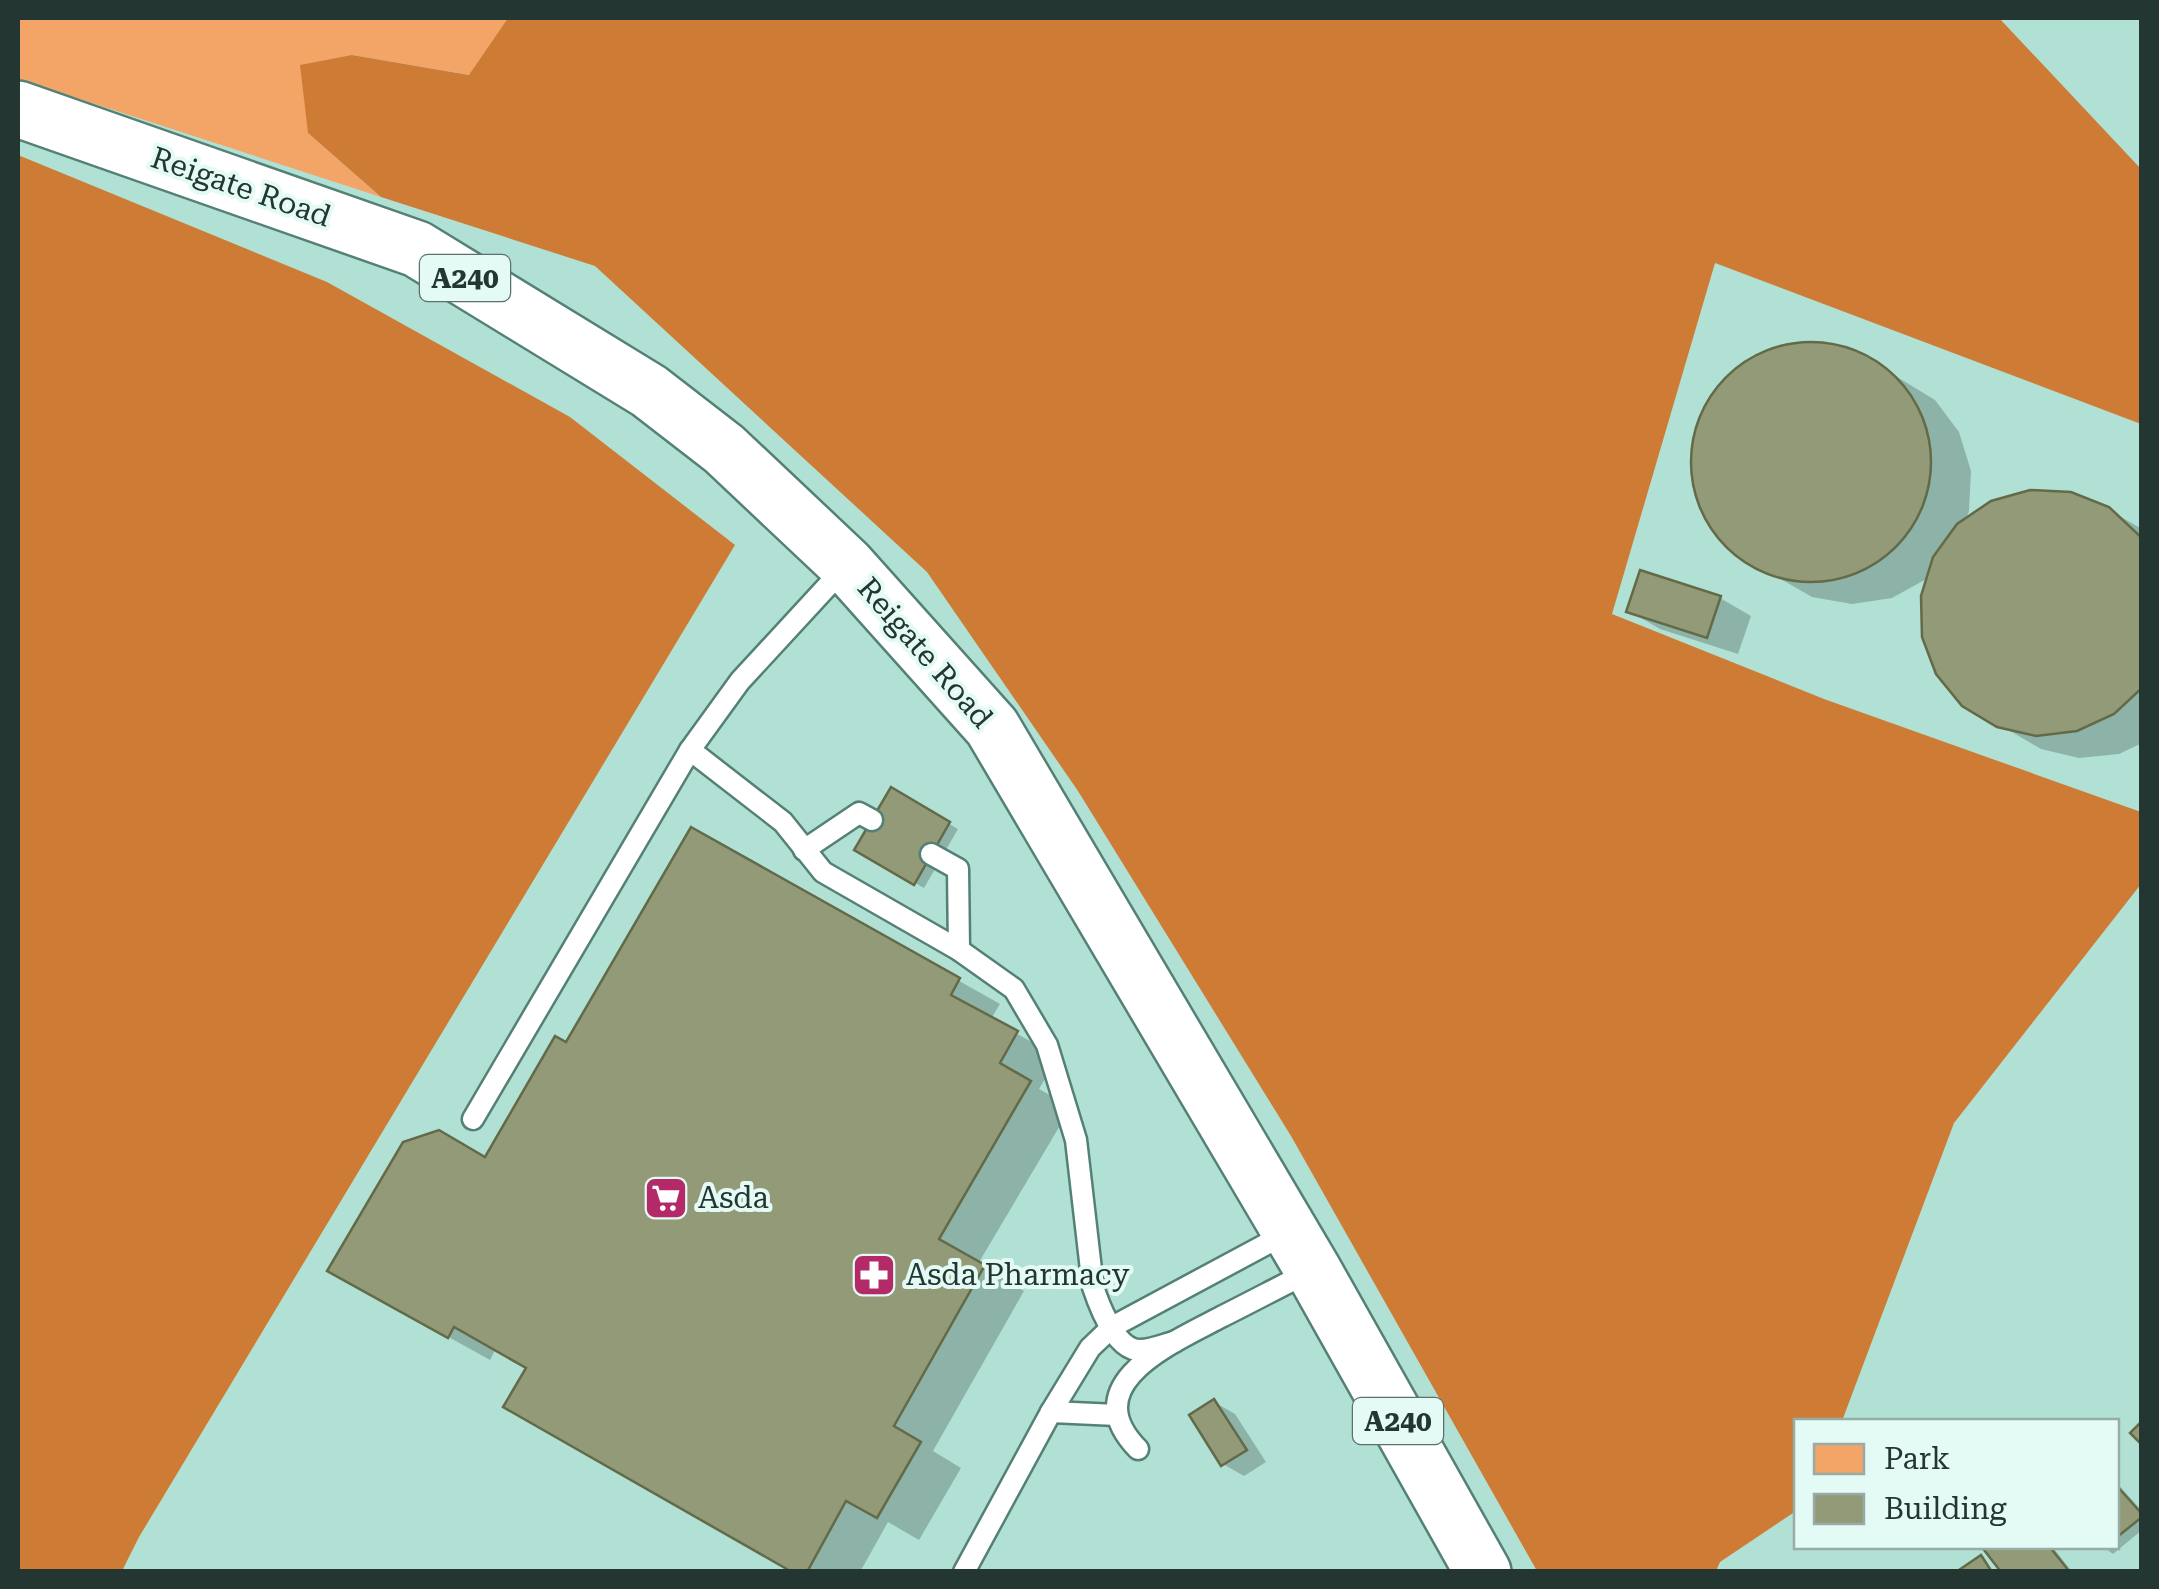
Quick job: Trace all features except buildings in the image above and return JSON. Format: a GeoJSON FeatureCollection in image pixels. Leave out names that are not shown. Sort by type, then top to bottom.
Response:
{"type":"FeatureCollection","features":[{"type":"Feature","properties":{"kind":"highway","name":"Reigate Road"},"geometry":{"type":"LineString","coordinates":[[18,109],[417,249],[648,391],[724,449],[847,565],[992,727],[1301,1251],[1482,1572]]}},
{"type":"Feature","properties":{"kind":"lane"},"geometry":{"type":"LineString","coordinates":[[473,1118],[690,750],[740,681],[847,565]]}},
{"type":"Feature","properties":{"kind":"lane"},"geometry":{"type":"LineString","coordinates":[[690,750],[783,822],[822,872],[960,950],[1014,988],[1047,1045],[1076,1140],[1093,1287],[1101,1310],[1122,1342],[1134,1350],[1174,1342]]}},
{"type":"Feature","properties":{"kind":"lane"},"geometry":{"type":"LineString","coordinates":[[804,850],[860,813],[872,820]]}},
{"type":"Feature","properties":{"kind":"lane"},"geometry":{"type":"LineString","coordinates":[[931,854],[958,869],[960,950]]}},
{"type":"Feature","properties":{"kind":"lane"},"geometry":{"type":"LineString","coordinates":[[964,1572],[1051,1412],[1090,1348],[1112,1327],[1301,1251]]}},
{"type":"Feature","properties":{"kind":"lane"},"geometry":{"type":"LineString","coordinates":[[1138,1449],[1124,1435],[1117,1415],[1118,1396],[1128,1376],[1301,1251]]}},
{"type":"Feature","properties":{"kind":"lane"},"geometry":{"type":"LineString","coordinates":[[1051,1412],[1117,1415]]}},
{"type":"Feature","properties":{"kind":"green space"},"geometry":{"type":"Polygon","coordinates":[[[18,18],[508,18],[470,75],[352,55],[308,133],[381,197],[18,79],[18,18]]]}},
{"type":"Feature","properties":{"kind":"shaded area"},"geometry":{"type":"Polygon","coordinates":[[[508,18],[1999,18],[2141,169],[2141,424],[1715,263],[1612,614],[1824,699],[2141,812],[2141,884],[1954,1123],[1843,1419],[1794,1419],[1794,1512],[1720,1562],[1716,1571],[1537,1571],[1291,1136],[1078,791],[927,572],[595,266],[381,197],[308,133],[300,65],[352,55],[469,75],[508,18]]]}},
{"type":"Feature","properties":{"kind":"shaded area"},"geometry":{"type":"Polygon","coordinates":[[[18,155],[327,282],[570,417],[735,545],[122,1571],[18,1571],[18,155]]]}},
{"type":"Feature","properties":{"kind":"place","name":"Asda"},"geometry":{"type":"Point","coordinates":[666,1198]}},
{"type":"Feature","properties":{"kind":"place","name":"Asda Pharmacy"},"geometry":{"type":"Point","coordinates":[874,1275]}}]}
